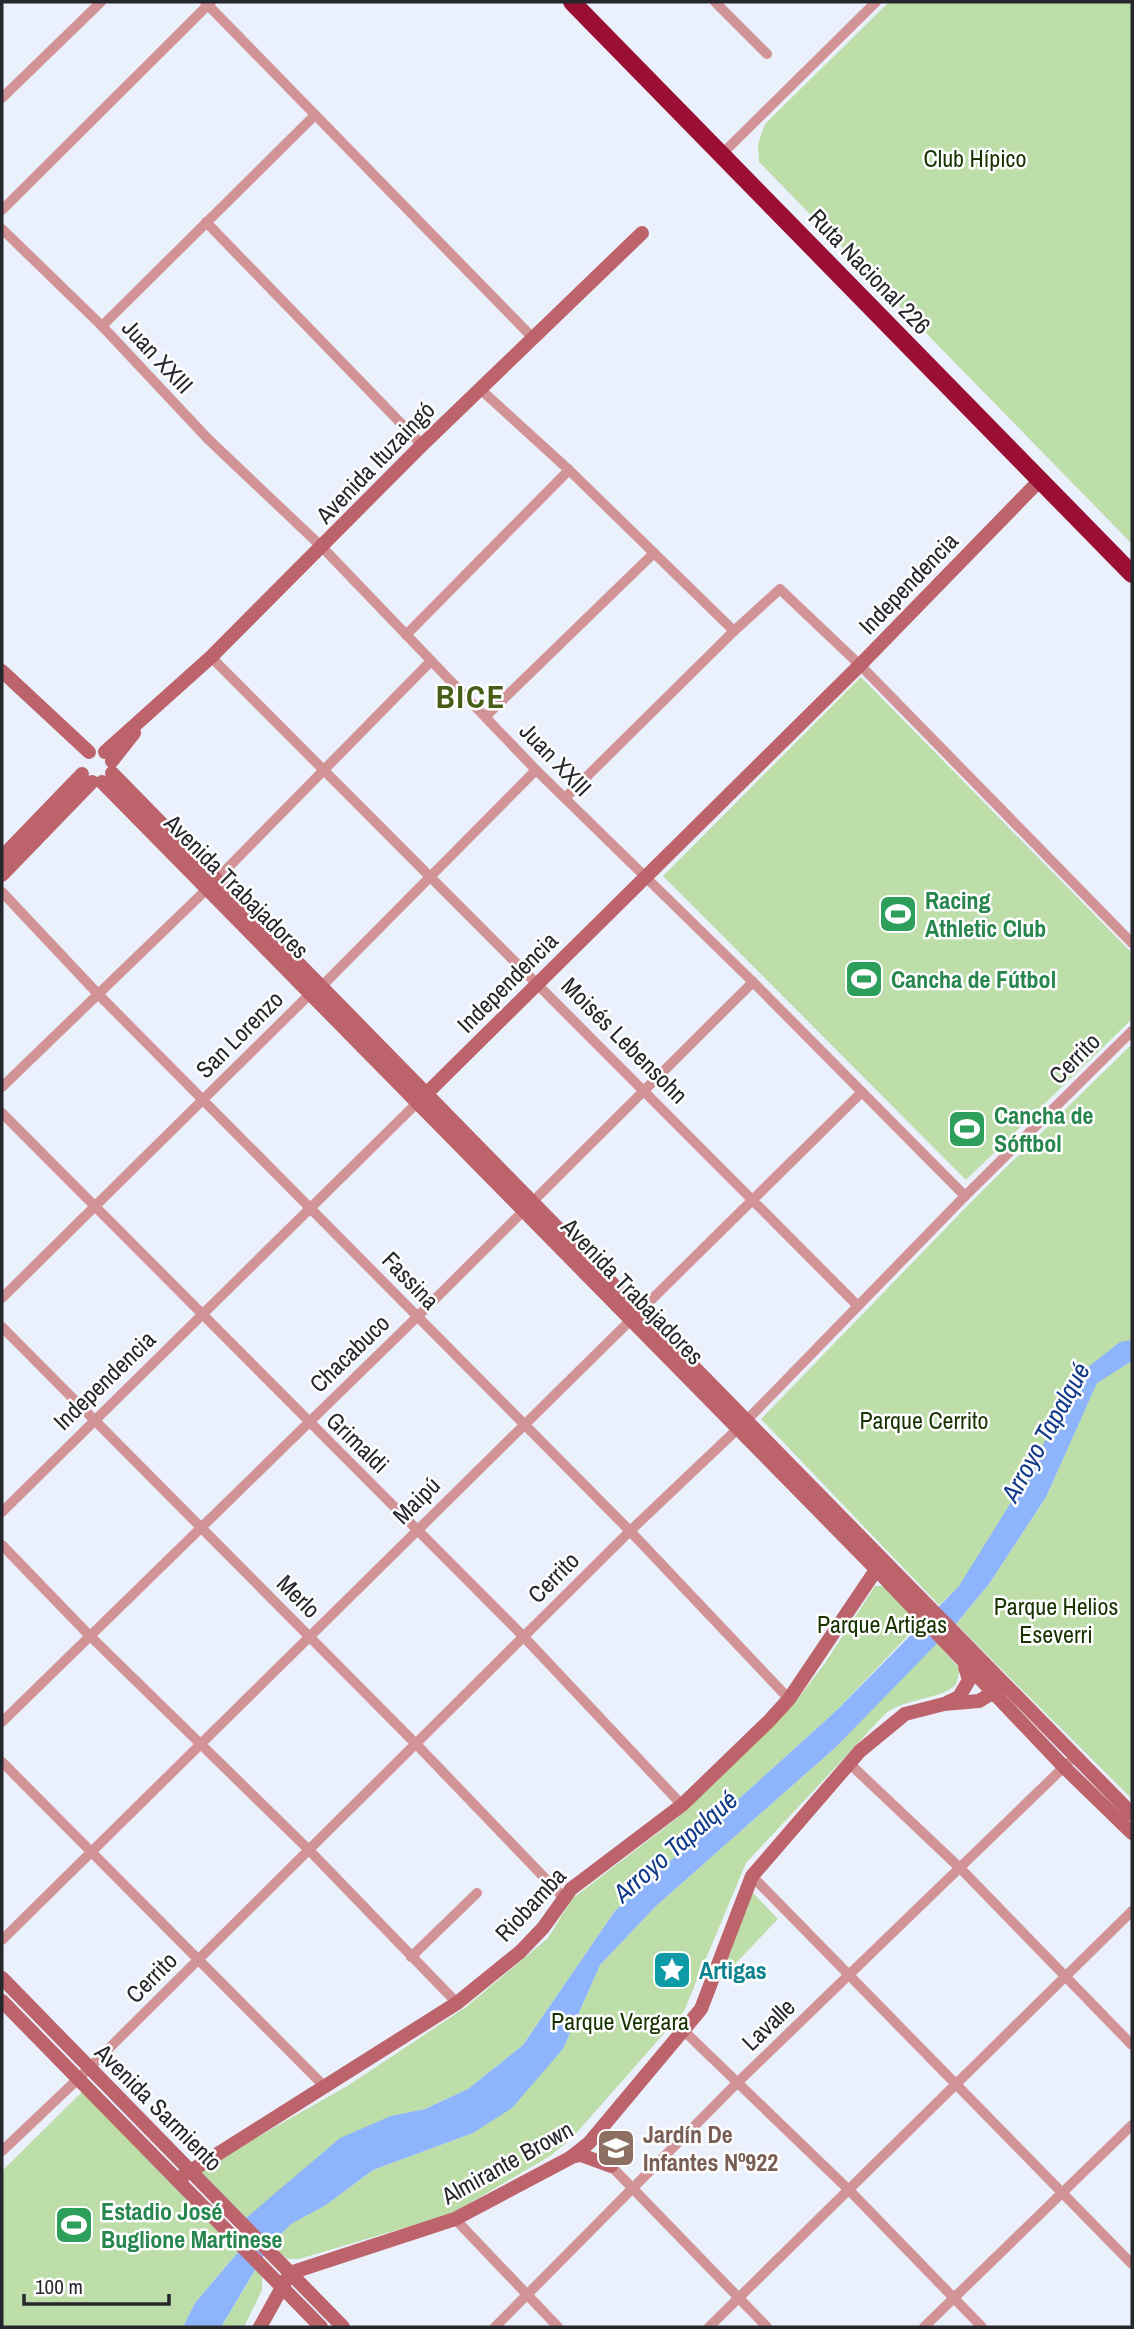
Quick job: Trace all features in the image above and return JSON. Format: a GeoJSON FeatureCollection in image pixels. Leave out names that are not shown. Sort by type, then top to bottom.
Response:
{"type":"FeatureCollection","features":[{"type":"Feature","properties":{"kind":"highway","name":"Ruta Nacional 226"},"geometry":{"type":"LineString","coordinates":[[572,2],[1132,574]]}},
{"type":"Feature","properties":{"kind":"main road","name":"Avenida Ituzaingó"},"geometry":{"type":"LineString","coordinates":[[2,857],[323,548],[422,445],[642,233]]}},
{"type":"Feature","properties":{"kind":"main road","name":"Independencia"},"geometry":{"type":"LineString","coordinates":[[423,1098],[860,665],[1040,480]]}},
{"type":"Feature","properties":{"kind":"main road","name":"Avenida Trabajadores"},"geometry":{"type":"LineString","coordinates":[[2,671],[880,1565],[972,1651],[1132,1814]]}},
{"type":"Feature","properties":{"kind":"main road","name":"Avenida Ituzaingó"},"geometry":{"type":"LineString","coordinates":[[2,875],[97,767]]}},
{"type":"Feature","properties":{"kind":"main road","name":"Riobamba"},"geometry":{"type":"LineString","coordinates":[[184,2176],[457,2003],[530,1943],[563,1897],[682,1805],[789,1699],[880,1565]]}},
{"type":"Feature","properties":{"kind":"main road","name":"Avenida Trabajadores"},"geometry":{"type":"LineString","coordinates":[[902,1587],[962,1662],[1132,1833]]}},
{"type":"Feature","properties":{"kind":"main road"},"geometry":{"type":"LineString","coordinates":[[944,1704],[965,1690],[969,1680],[962,1662]]}},
{"type":"Feature","properties":{"kind":"main road","name":"Almirante Brown"},"geometry":{"type":"LineString","coordinates":[[285,2268],[455,2219],[570,2158],[589,2143],[685,2032],[706,1999],[752,1877],[850,1764],[895,1720],[905,1714],[944,1704],[979,1701],[1005,1684]]}},
{"type":"Feature","properties":{"kind":"main road","name":"Avenida Sarmiento"},"geometry":{"type":"LineString","coordinates":[[2,1978],[84,2073],[184,2176],[196,2199],[321,2327]]}},
{"type":"Feature","properties":{"kind":"main road","name":"Avenida Sarmiento"},"geometry":{"type":"LineString","coordinates":[[2,2001],[84,2073]]}},
{"type":"Feature","properties":{"kind":"main road"},"geometry":{"type":"LineString","coordinates":[[603,2128],[602,2149],[611,2166]]}},
{"type":"Feature","properties":{"kind":"main road"},"geometry":{"type":"LineString","coordinates":[[570,2158],[581,2155],[611,2166]]}},
{"type":"Feature","properties":{"kind":"main road","name":"Avenida Sarmiento"},"geometry":{"type":"LineString","coordinates":[[184,2176],[206,2186],[343,2327]]}},
{"type":"Feature","properties":{"kind":"main road"},"geometry":{"type":"LineString","coordinates":[[260,2327],[282,2288],[285,2268]]}},
{"type":"Feature","properties":{"kind":"street"},"geometry":{"type":"LineString","coordinates":[[2,98],[101,2]]}},
{"type":"Feature","properties":{"kind":"street"},"geometry":{"type":"LineString","coordinates":[[716,2],[767,54]]}},
{"type":"Feature","properties":{"kind":"street"},"geometry":{"type":"LineString","coordinates":[[722,154],[876,2]]}},
{"type":"Feature","properties":{"kind":"street"},"geometry":{"type":"LineString","coordinates":[[2,210],[208,3],[532,337]]}},
{"type":"Feature","properties":{"kind":"street"},"geometry":{"type":"LineString","coordinates":[[102,326],[315,115]]}},
{"type":"Feature","properties":{"kind":"street"},"geometry":{"type":"LineString","coordinates":[[206,222],[422,445]]}},
{"type":"Feature","properties":{"kind":"street","name":"Juan XXIII"},"geometry":{"type":"LineString","coordinates":[[2,229],[102,326],[208,439],[323,548],[536,770],[753,982],[965,1196]]}},
{"type":"Feature","properties":{"kind":"street"},"geometry":{"type":"LineString","coordinates":[[480,388],[569,470],[734,631]]}},
{"type":"Feature","properties":{"kind":"street"},"geometry":{"type":"LineString","coordinates":[[406,635],[569,470]]}},
{"type":"Feature","properties":{"kind":"street"},"geometry":{"type":"LineString","coordinates":[[486,716],[654,554]]}},
{"type":"Feature","properties":{"kind":"street"},"geometry":{"type":"LineString","coordinates":[[565,798],[780,589],[860,665],[1132,943]]}},
{"type":"Feature","properties":{"kind":"street","name":"Moisés Lebensohn"},"geometry":{"type":"LineString","coordinates":[[211,657],[323,772],[538,982],[858,1306]]}},
{"type":"Feature","properties":{"kind":"street"},"geometry":{"type":"LineString","coordinates":[[2,1087],[211,884],[431,661]]}},
{"type":"Feature","properties":{"kind":"street","name":"San Lorenzo"},"geometry":{"type":"LineString","coordinates":[[2,1298],[536,770]]}},
{"type":"Feature","properties":{"kind":"street","name":"Fassina"},"geometry":{"type":"LineString","coordinates":[[2,892],[98,994],[204,1098],[630,1531],[789,1699]]}},
{"type":"Feature","properties":{"kind":"street","name":"Chacabuco"},"geometry":{"type":"LineString","coordinates":[[2,1722],[417,1317],[753,982]]}},
{"type":"Feature","properties":{"kind":"street","name":"Cerrito"},"geometry":{"type":"LineString","coordinates":[[2,2151],[84,2073],[630,1531],[742,1425],[965,1196],[1132,1031]]}},
{"type":"Feature","properties":{"kind":"street","name":"Maipú"},"geometry":{"type":"LineString","coordinates":[[2,1940],[310,1637],[523,1422],[862,1092]]}},
{"type":"Feature","properties":{"kind":"street","name":"Independencia"},"geometry":{"type":"LineString","coordinates":[[2,1512],[423,1098]]}},
{"type":"Feature","properties":{"kind":"street","name":"Grimaldi"},"geometry":{"type":"LineString","coordinates":[[2,1113],[523,1636],[682,1805]]}},
{"type":"Feature","properties":{"kind":"street","name":"Merlo"},"geometry":{"type":"LineString","coordinates":[[2,1327],[415,1743],[563,1897]]}},
{"type":"Feature","properties":{"kind":"street"},"geometry":{"type":"LineString","coordinates":[[2,1545],[89,1635],[308,1849],[457,2003]]}},
{"type":"Feature","properties":{"kind":"street","name":"Lavalle"},"geometry":{"type":"LineString","coordinates":[[495,2327],[737,2083],[1075,1756]]}},
{"type":"Feature","properties":{"kind":"street"},"geometry":{"type":"LineString","coordinates":[[2,1762],[326,2088]]}},
{"type":"Feature","properties":{"kind":"street"},"geometry":{"type":"LineString","coordinates":[[850,1764],[961,1869],[1132,2045]]}},
{"type":"Feature","properties":{"kind":"street"},"geometry":{"type":"LineString","coordinates":[[752,1877],[1132,2263]]}},
{"type":"Feature","properties":{"kind":"street"},"geometry":{"type":"LineString","coordinates":[[411,1956],[477,1894]]}},
{"type":"Feature","properties":{"kind":"street"},"geometry":{"type":"LineString","coordinates":[[709,2327],[1132,1911]]}},
{"type":"Feature","properties":{"kind":"street"},"geometry":{"type":"LineString","coordinates":[[685,2032],[849,2190],[982,2327]]}},
{"type":"Feature","properties":{"kind":"street"},"geometry":{"type":"LineString","coordinates":[[924,2327],[1064,2195],[1132,2125]]}},
{"type":"Feature","properties":{"kind":"street"},"geometry":{"type":"LineString","coordinates":[[611,2166],[767,2327]]}},
{"type":"Feature","properties":{"kind":"street"},"geometry":{"type":"LineString","coordinates":[[455,2219],[558,2327]]}},
{"type":"Feature","properties":{"kind":"green space","name":"Club Hípico"},"geometry":{"type":"Polygon","coordinates":[[[889,2],[1132,2],[1132,544],[759,162],[758,144],[765,124],[889,2]]]}},
{"type":"Feature","properties":{"kind":"green space","name":"Racing Athletic Club"},"geometry":{"type":"Polygon","coordinates":[[[861,677],[1132,953],[1132,1019],[966,1180],[663,876],[861,677]]]}},
{"type":"Feature","properties":{"kind":"green space","name":"Parque Cerrito"},"geometry":{"type":"Polygon","coordinates":[[[1132,1044],[1132,1340],[1120,1343],[1018,1491],[960,1586],[939,1605],[761,1419],[976,1197],[1132,1044]]]}},
{"type":"Feature","properties":{"kind":"green space","name":"Parque Helios Eseverri"},"geometry":{"type":"Polygon","coordinates":[[[1132,1361],[1132,1799],[956,1624],[989,1584],[1046,1497],[1097,1382],[1132,1361]]]}},
{"type":"Feature","properties":{"kind":"green space","name":"Parque Artigas"},"geometry":{"type":"Polygon","coordinates":[[[875,1586],[885,1586],[919,1624],[837,1710],[615,1911],[523,2045],[468,2089],[425,2109],[391,2116],[245,2219],[202,2173],[205,2167],[349,2085],[466,2007],[548,1938],[572,1899],[676,1819],[793,1705],[825,1663],[875,1586]]]}},
{"type":"Feature","properties":{"kind":"green space","name":"Parque Vergara"},"geometry":{"type":"Polygon","coordinates":[[[936,1642],[960,1669],[956,1685],[940,1694],[904,1704],[886,1713],[746,1863],[684,2011],[571,2139],[550,2156],[451,2214],[299,2259],[287,2259],[270,2244],[290,2224],[326,2205],[373,2170],[473,2133],[563,2049],[600,1965],[656,1906],[836,1747],[936,1642]]]}},
{"type":"Feature","properties":{"kind":"green space"},"geometry":{"type":"Polygon","coordinates":[[[753,1893],[778,1919],[714,1986],[753,1893]]]}},
{"type":"Feature","properties":{"kind":"green space"},"geometry":{"type":"Polygon","coordinates":[[[87,2087],[239,2251],[195,2303],[183,2327],[2,2327],[2,2171],[87,2087]]]}},
{"type":"Feature","properties":{"kind":"green space"},"geometry":{"type":"Polygon","coordinates":[[[256,2269],[262,2276],[262,2290],[244,2327],[221,2327],[256,2269]]]}},
{"type":"Feature","properties":{"kind":"water"},"geometry":{"type":"Polygon","coordinates":[[[1132,1340],[1132,1361],[1097,1383],[1046,1497],[989,1584],[956,1624],[836,1747],[656,1906],[600,1965],[563,2049],[512,2108],[473,2133],[373,2170],[326,2205],[291,2224],[270,2245],[221,2327],[183,2327],[195,2303],[239,2251],[245,2219],[340,2138],[391,2116],[425,2109],[468,2089],[523,2045],[615,1911],[837,1710],[959,1586],[1018,1491],[1083,1371],[1120,1342],[1132,1340]]]}},
{"type":"Feature","properties":{"kind":"place","name":"Racing Athletic Club"},"geometry":{"type":"Point","coordinates":[898,914]}},
{"type":"Feature","properties":{"kind":"place","name":"Cancha de Fútbol"},"geometry":{"type":"Point","coordinates":[864,979]}},
{"type":"Feature","properties":{"kind":"place","name":"Cancha de Sóftbol"},"geometry":{"type":"Point","coordinates":[967,1129]}},
{"type":"Feature","properties":{"kind":"place","name":"Artigas"},"geometry":{"type":"Point","coordinates":[672,1970]}},
{"type":"Feature","properties":{"kind":"place","name":"Jardín De Infantes Nº922"},"geometry":{"type":"Point","coordinates":[616,2148]}},
{"type":"Feature","properties":{"kind":"place","name":"Estadio José Buglione Martinese"},"geometry":{"type":"Point","coordinates":[74,2225]}},
{"type":"Feature","properties":{"kind":"district","name":"BICE"},"geometry":{"type":"Point","coordinates":[471,696]}},
{"type":"Feature","properties":{"kind":"water label","name":"Arroyo Tapalqué"},"geometry":{"type":"Point","coordinates":[1045,1432]}},
{"type":"Feature","properties":{"kind":"water label","name":"Arroyo Tapalqué"},"geometry":{"type":"Point","coordinates":[675,1846]}}]}
